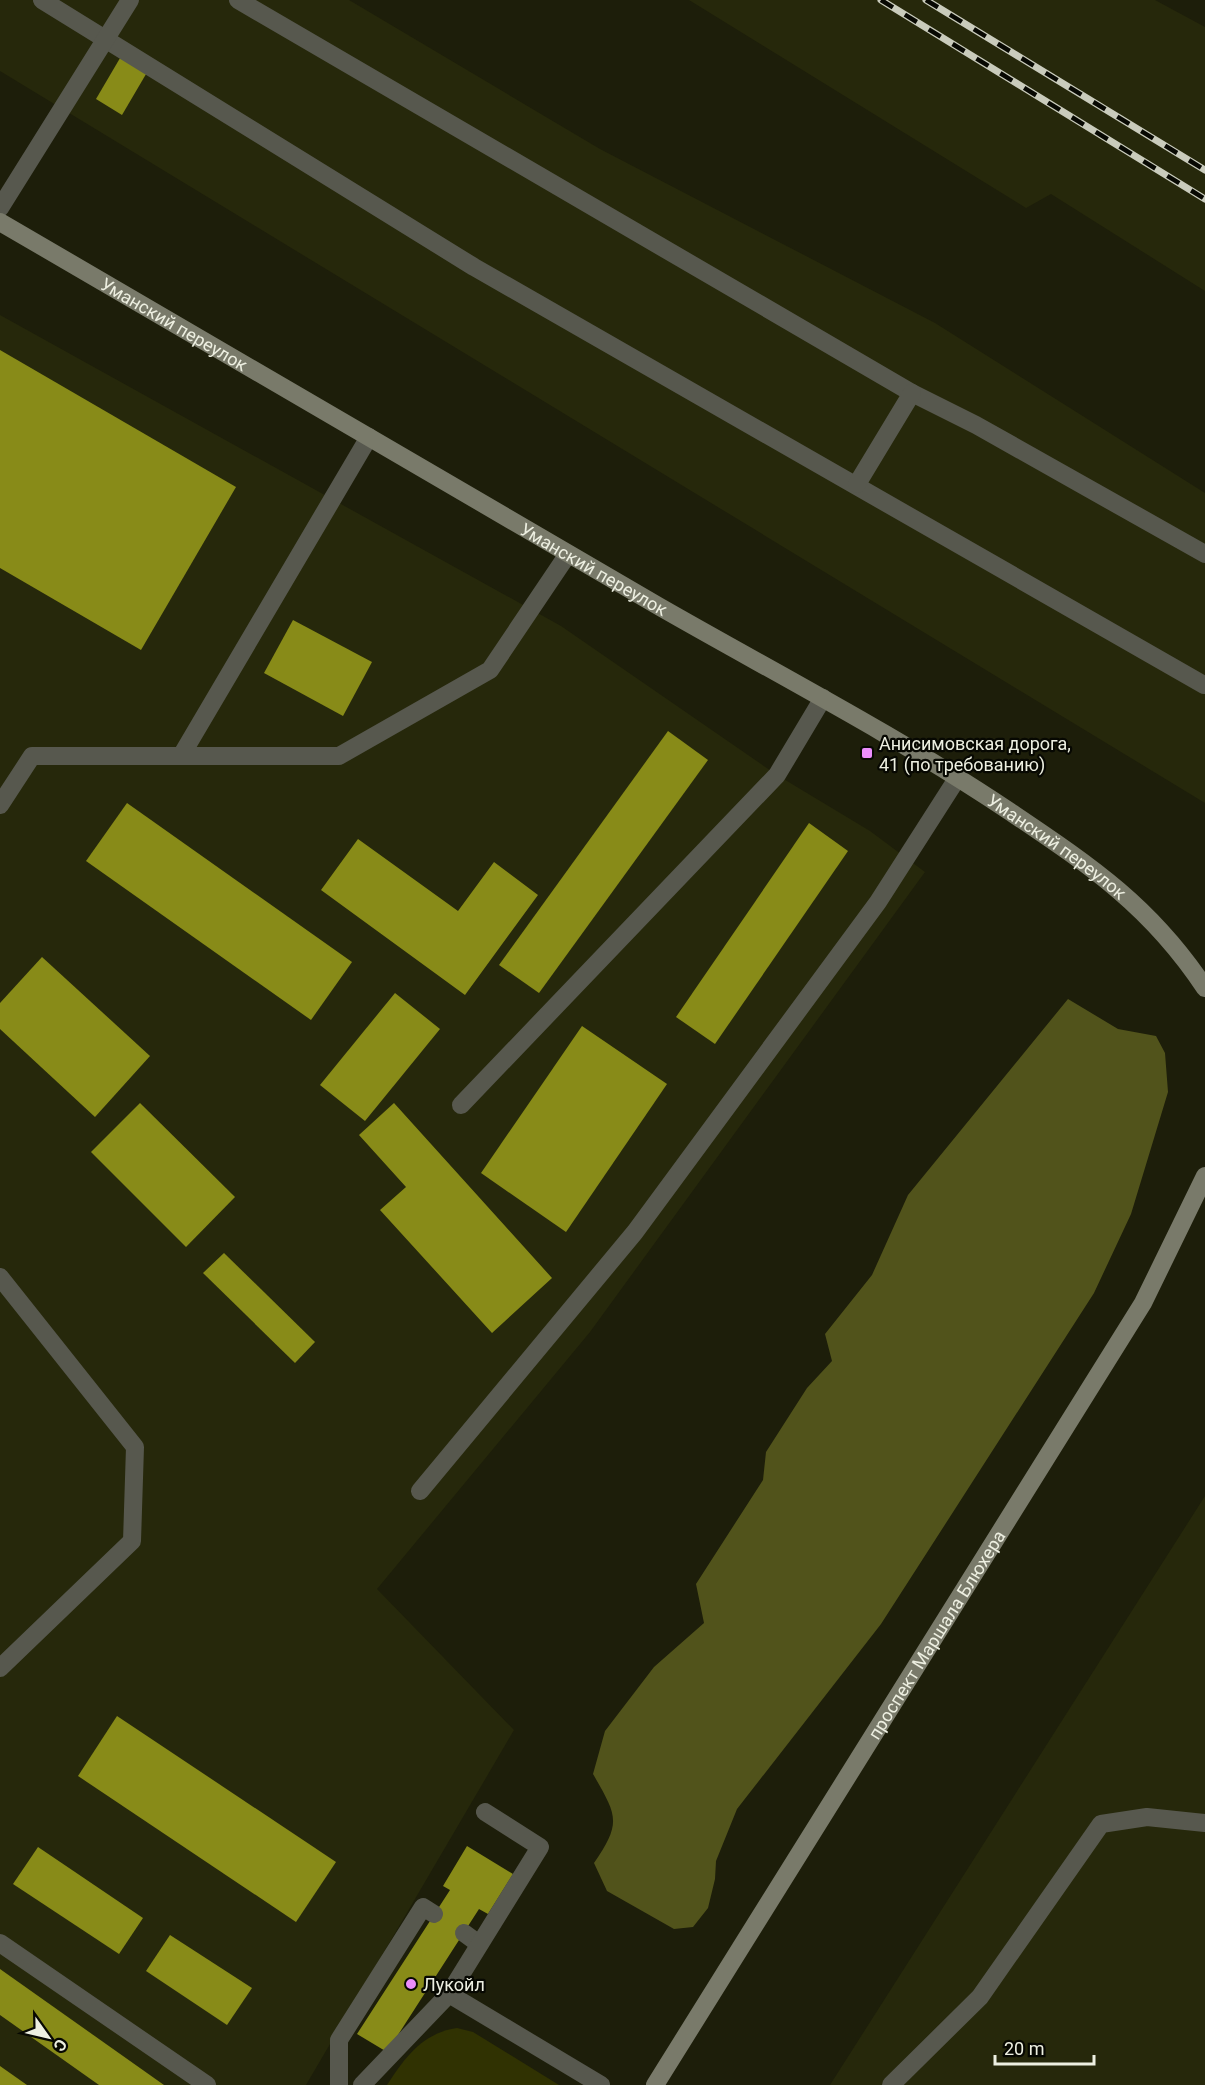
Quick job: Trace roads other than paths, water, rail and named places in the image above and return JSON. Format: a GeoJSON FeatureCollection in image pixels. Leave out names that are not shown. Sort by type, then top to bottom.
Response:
{"type":"FeatureCollection","features":[{"type":"Feature","properties":{"kind":"street","name":"Уманский переулок"},"geometry":{"type":"LineString","coordinates":[[0,222],[568,554],[958,777],[1096,870],[1134,902],[1173,942],[1205,987]]}},
{"type":"Feature","properties":{"kind":"street","name":"проспект Маршала Блюхера"},"geometry":{"type":"LineString","coordinates":[[655,2085],[1143,1303],[1205,1176]]}},
{"type":"Feature","properties":{"kind":"lane"},"geometry":{"type":"LineString","coordinates":[[42,0],[474,267],[857,484],[1204,685]]}},
{"type":"Feature","properties":{"kind":"lane"},"geometry":{"type":"LineString","coordinates":[[0,208],[130,0]]}},
{"type":"Feature","properties":{"kind":"lane"},"geometry":{"type":"LineString","coordinates":[[238,0],[912,393],[976,425],[1205,554]]}},
{"type":"Feature","properties":{"kind":"lane"},"geometry":{"type":"LineString","coordinates":[[857,484],[912,393]]}},
{"type":"Feature","properties":{"kind":"lane"},"geometry":{"type":"LineString","coordinates":[[181,756],[369,437]]}},
{"type":"Feature","properties":{"kind":"lane"},"geometry":{"type":"LineString","coordinates":[[0,805],[32,756],[339,756],[490,670],[568,554]]}},
{"type":"Feature","properties":{"kind":"lane"},"geometry":{"type":"LineString","coordinates":[[461,1105],[777,775],[823,698]]}},
{"type":"Feature","properties":{"kind":"lane"},"geometry":{"type":"LineString","coordinates":[[420,1491],[635,1232],[878,902],[958,777]]}},
{"type":"Feature","properties":{"kind":"lane"},"geometry":{"type":"LineString","coordinates":[[0,1277],[135,1447],[132,1541],[0,1668]]}},
{"type":"Feature","properties":{"kind":"lane"},"geometry":{"type":"LineString","coordinates":[[362,2085],[449,1994],[471,1939],[540,1847],[485,1812]]}},
{"type":"Feature","properties":{"kind":"lane"},"geometry":{"type":"LineString","coordinates":[[891,2085],[980,1996],[1101,1824],[1147,1817],[1205,1823]]}},
{"type":"Feature","properties":{"kind":"lane"},"geometry":{"type":"LineString","coordinates":[[339,2085],[339,2040],[423,1907],[434,1914]]}},
{"type":"Feature","properties":{"kind":"lane"},"geometry":{"type":"LineString","coordinates":[[0,1943],[207,2085]]}},
{"type":"Feature","properties":{"kind":"lane"},"geometry":{"type":"LineString","coordinates":[[449,1994],[601,2085]]}},
{"type":"Feature","properties":{"kind":"railway"},"geometry":{"type":"LineString","coordinates":[[881,0],[1205,199]]}},
{"type":"Feature","properties":{"kind":"railway"},"geometry":{"type":"LineString","coordinates":[[926,0],[1205,170]]}},
{"type":"Feature","properties":{"kind":"place","name":"Анисимовская дорога, 41 (по требованию)"},"geometry":{"type":"Point","coordinates":[867,753]}},
{"type":"Feature","properties":{"kind":"place","name":"Лукойл"},"geometry":{"type":"Point","coordinates":[411,1984]}}]}
